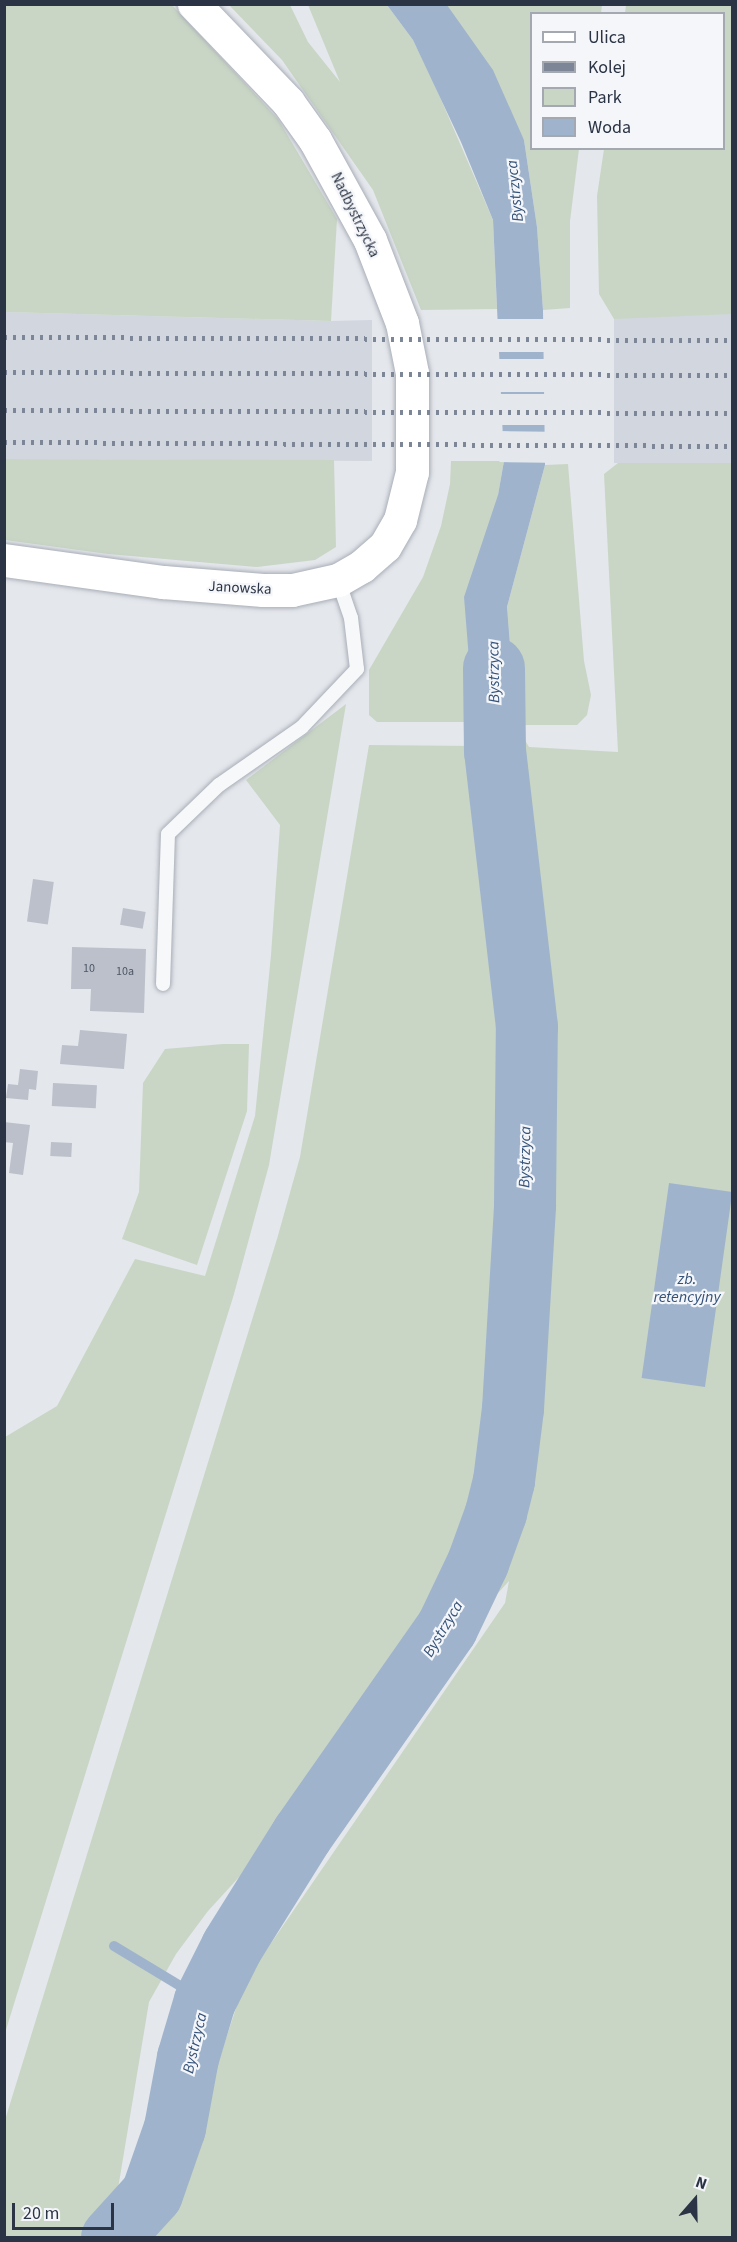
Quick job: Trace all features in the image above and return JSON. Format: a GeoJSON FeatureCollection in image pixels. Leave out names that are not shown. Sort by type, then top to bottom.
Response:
{"type":"FeatureCollection","features":[{"type":"Feature","properties":{"kind":"street","name":"Nadbystrzycka"},"geometry":{"type":"LineString","coordinates":[[194,4],[288,102],[315,140],[370,240],[402,323],[409,351],[413,399],[412,472]]}},
{"type":"Feature","properties":{"kind":"street","name":"Janowska"},"geometry":{"type":"LineString","coordinates":[[4,560],[163,582],[243,589],[292,590],[338,580],[373,558],[395,532],[405,505],[412,472]]}},
{"type":"Feature","properties":{"kind":"lane"},"geometry":{"type":"LineString","coordinates":[[163,984],[168,834],[219,785],[302,727],[357,669],[351,618],[338,580]]}},
{"type":"Feature","properties":{"kind":"shaded area"},"geometry":{"type":"Polygon","coordinates":[[[5,312],[331,321],[372,320],[372,461],[5,459],[5,312]]]}},
{"type":"Feature","properties":{"kind":"shaded area"},"geometry":{"type":"Polygon","coordinates":[[[614,314],[732,314],[732,463],[614,463],[614,314]]]}},
{"type":"Feature","properties":{"kind":"green space"},"geometry":{"type":"Polygon","coordinates":[[[5,5],[172,5],[278,119],[337,219],[331,321],[5,312],[5,5]]]}},
{"type":"Feature","properties":{"kind":"green space"},"geometry":{"type":"Polygon","coordinates":[[[229,5],[290,5],[308,42],[340,82],[308,5],[387,5],[413,40],[493,220],[497,309],[421,310],[373,190],[282,60],[229,5]]]}},
{"type":"Feature","properties":{"kind":"green space"},"geometry":{"type":"Polygon","coordinates":[[[447,5],[602,5],[601,12],[530,12],[530,150],[579,150],[570,221],[570,308],[543,310],[537,227],[524,140],[447,5]]]}},
{"type":"Feature","properties":{"kind":"green space"},"geometry":{"type":"Polygon","coordinates":[[[626,5],[732,5],[732,314],[614,319],[599,294],[597,196],[604,150],[725,150],[725,12],[625,12],[626,5]]]}},
{"type":"Feature","properties":{"kind":"green space"},"geometry":{"type":"Polygon","coordinates":[[[5,459],[334,460],[336,547],[315,560],[257,567],[108,554],[5,540],[5,459]]]}},
{"type":"Feature","properties":{"kind":"green space"},"geometry":{"type":"Polygon","coordinates":[[[451,461],[504,461],[498,495],[516,724],[507,607],[545,465],[568,464],[584,661],[591,695],[587,715],[577,725],[516,725],[529,747],[618,752],[604,474],[618,463],[732,463],[732,2237],[135,2237],[186,2160],[245,1981],[505,1603],[509,1581],[208,1911],[176,1954],[149,2002],[110,2237],[5,2238],[5,2120],[277,1239],[300,1157],[369,745],[476,746],[473,722],[377,722],[369,715],[369,670],[423,577],[441,526],[450,484],[451,461]]]}},
{"type":"Feature","properties":{"kind":"green space"},"geometry":{"type":"Polygon","coordinates":[[[346,704],[269,1165],[234,1294],[5,2033],[5,1437],[57,1406],[135,1259],[205,1276],[255,1116],[271,955],[280,825],[246,780],[346,704]]]}},
{"type":"Feature","properties":{"kind":"green space"},"geometry":{"type":"Polygon","coordinates":[[[249,1044],[247,1111],[197,1265],[122,1239],[139,1192],[143,1083],[165,1049],[249,1044]]]}},
{"type":"Feature","properties":{"kind":"water"},"geometry":{"type":"Polygon","coordinates":[[[387,5],[447,5],[493,70],[524,140],[537,227],[543,310],[545,465],[507,607],[516,724],[495,752],[474,722],[464,597],[498,495],[504,461],[493,220],[461,142],[413,40],[387,5]]]}},
{"type":"Feature","properties":{"kind":"water","name":"zb. retencyjny"},"geometry":{"type":"Polygon","coordinates":[[[669,1183],[732,1192],[705,1387],[642,1378],[669,1183]]]}},
{"type":"Feature","properties":{"kind":"pier"},"geometry":{"type":"Polygon","coordinates":[[[495,319],[546,319],[546,352],[495,352],[495,319]]]}},
{"type":"Feature","properties":{"kind":"pier"},"geometry":{"type":"Polygon","coordinates":[[[497,359],[546,359],[546,392],[497,392],[497,359]]]}},
{"type":"Feature","properties":{"kind":"pier"},"geometry":{"type":"Polygon","coordinates":[[[498,394],[547,394],[547,425],[498,425],[498,394]]]}},
{"type":"Feature","properties":{"kind":"pier"},"geometry":{"type":"Polygon","coordinates":[[[500,431],[547,432],[546,463],[499,462],[500,431]]]}},
{"type":"Feature","properties":{"kind":"pier"},"geometry":{"type":"Polygon","coordinates":[[[471,723],[519,724],[503,747],[488,747],[471,723]]]}},
{"type":"Feature","properties":{"kind":"building"},"geometry":{"type":"Polygon","coordinates":[[[33,879],[54,882],[48,925],[27,922],[33,879]]]}},
{"type":"Feature","properties":{"kind":"building"},"geometry":{"type":"Polygon","coordinates":[[[123,908],[146,912],[143,929],[120,925],[123,908]]]}},
{"type":"Feature","properties":{"kind":"building"},"geometry":{"type":"Polygon","coordinates":[[[72,947],[146,949],[144,1013],[90,1011],[91,989],[71,989],[72,947]]]}},
{"type":"Feature","properties":{"kind":"building"},"geometry":{"type":"Polygon","coordinates":[[[80,1030],[127,1034],[124,1069],[60,1064],[62,1045],[78,1046],[80,1030]]]}},
{"type":"Feature","properties":{"kind":"building"},"geometry":{"type":"Polygon","coordinates":[[[20,1069],[38,1071],[36,1090],[29,1089],[28,1100],[6,1098],[8,1084],[18,1085],[20,1069]]]}},
{"type":"Feature","properties":{"kind":"building"},"geometry":{"type":"Polygon","coordinates":[[[53,1083],[97,1085],[96,1108],[52,1106],[53,1083]]]}},
{"type":"Feature","properties":{"kind":"building"},"geometry":{"type":"Polygon","coordinates":[[[4,1122],[30,1125],[23,1175],[9,1173],[13,1143],[4,1142],[4,1122]]]}},
{"type":"Feature","properties":{"kind":"building"},"geometry":{"type":"Polygon","coordinates":[[[51,1142],[72,1143],[71,1157],[50,1156],[51,1142]]]}},
{"type":"Feature","properties":{"kind":"waterway","name":"Bystrzyca"},"geometry":{"type":"LineString","coordinates":[[112,2238],[152,2194],[175,2128],[188,2058],[205,2001],[232,1947],[302,1835],[447,1628],[478,1563],[496,1513],[504,1481],[513,1409],[525,1205],[527,1027],[495,752],[494,668]]}},
{"type":"Feature","properties":{"kind":"waterway"},"geometry":{"type":"LineString","coordinates":[[114,1946],[205,2001]]}},
{"type":"Feature","properties":{"kind":"railway"},"geometry":{"type":"LineString","coordinates":[[4,337],[732,340]]}},
{"type":"Feature","properties":{"kind":"railway"},"geometry":{"type":"LineString","coordinates":[[4,372],[732,375]]}},
{"type":"Feature","properties":{"kind":"railway"},"geometry":{"type":"LineString","coordinates":[[4,410],[732,413]]}},
{"type":"Feature","properties":{"kind":"railway"},"geometry":{"type":"LineString","coordinates":[[4,442],[732,446]]}}]}
